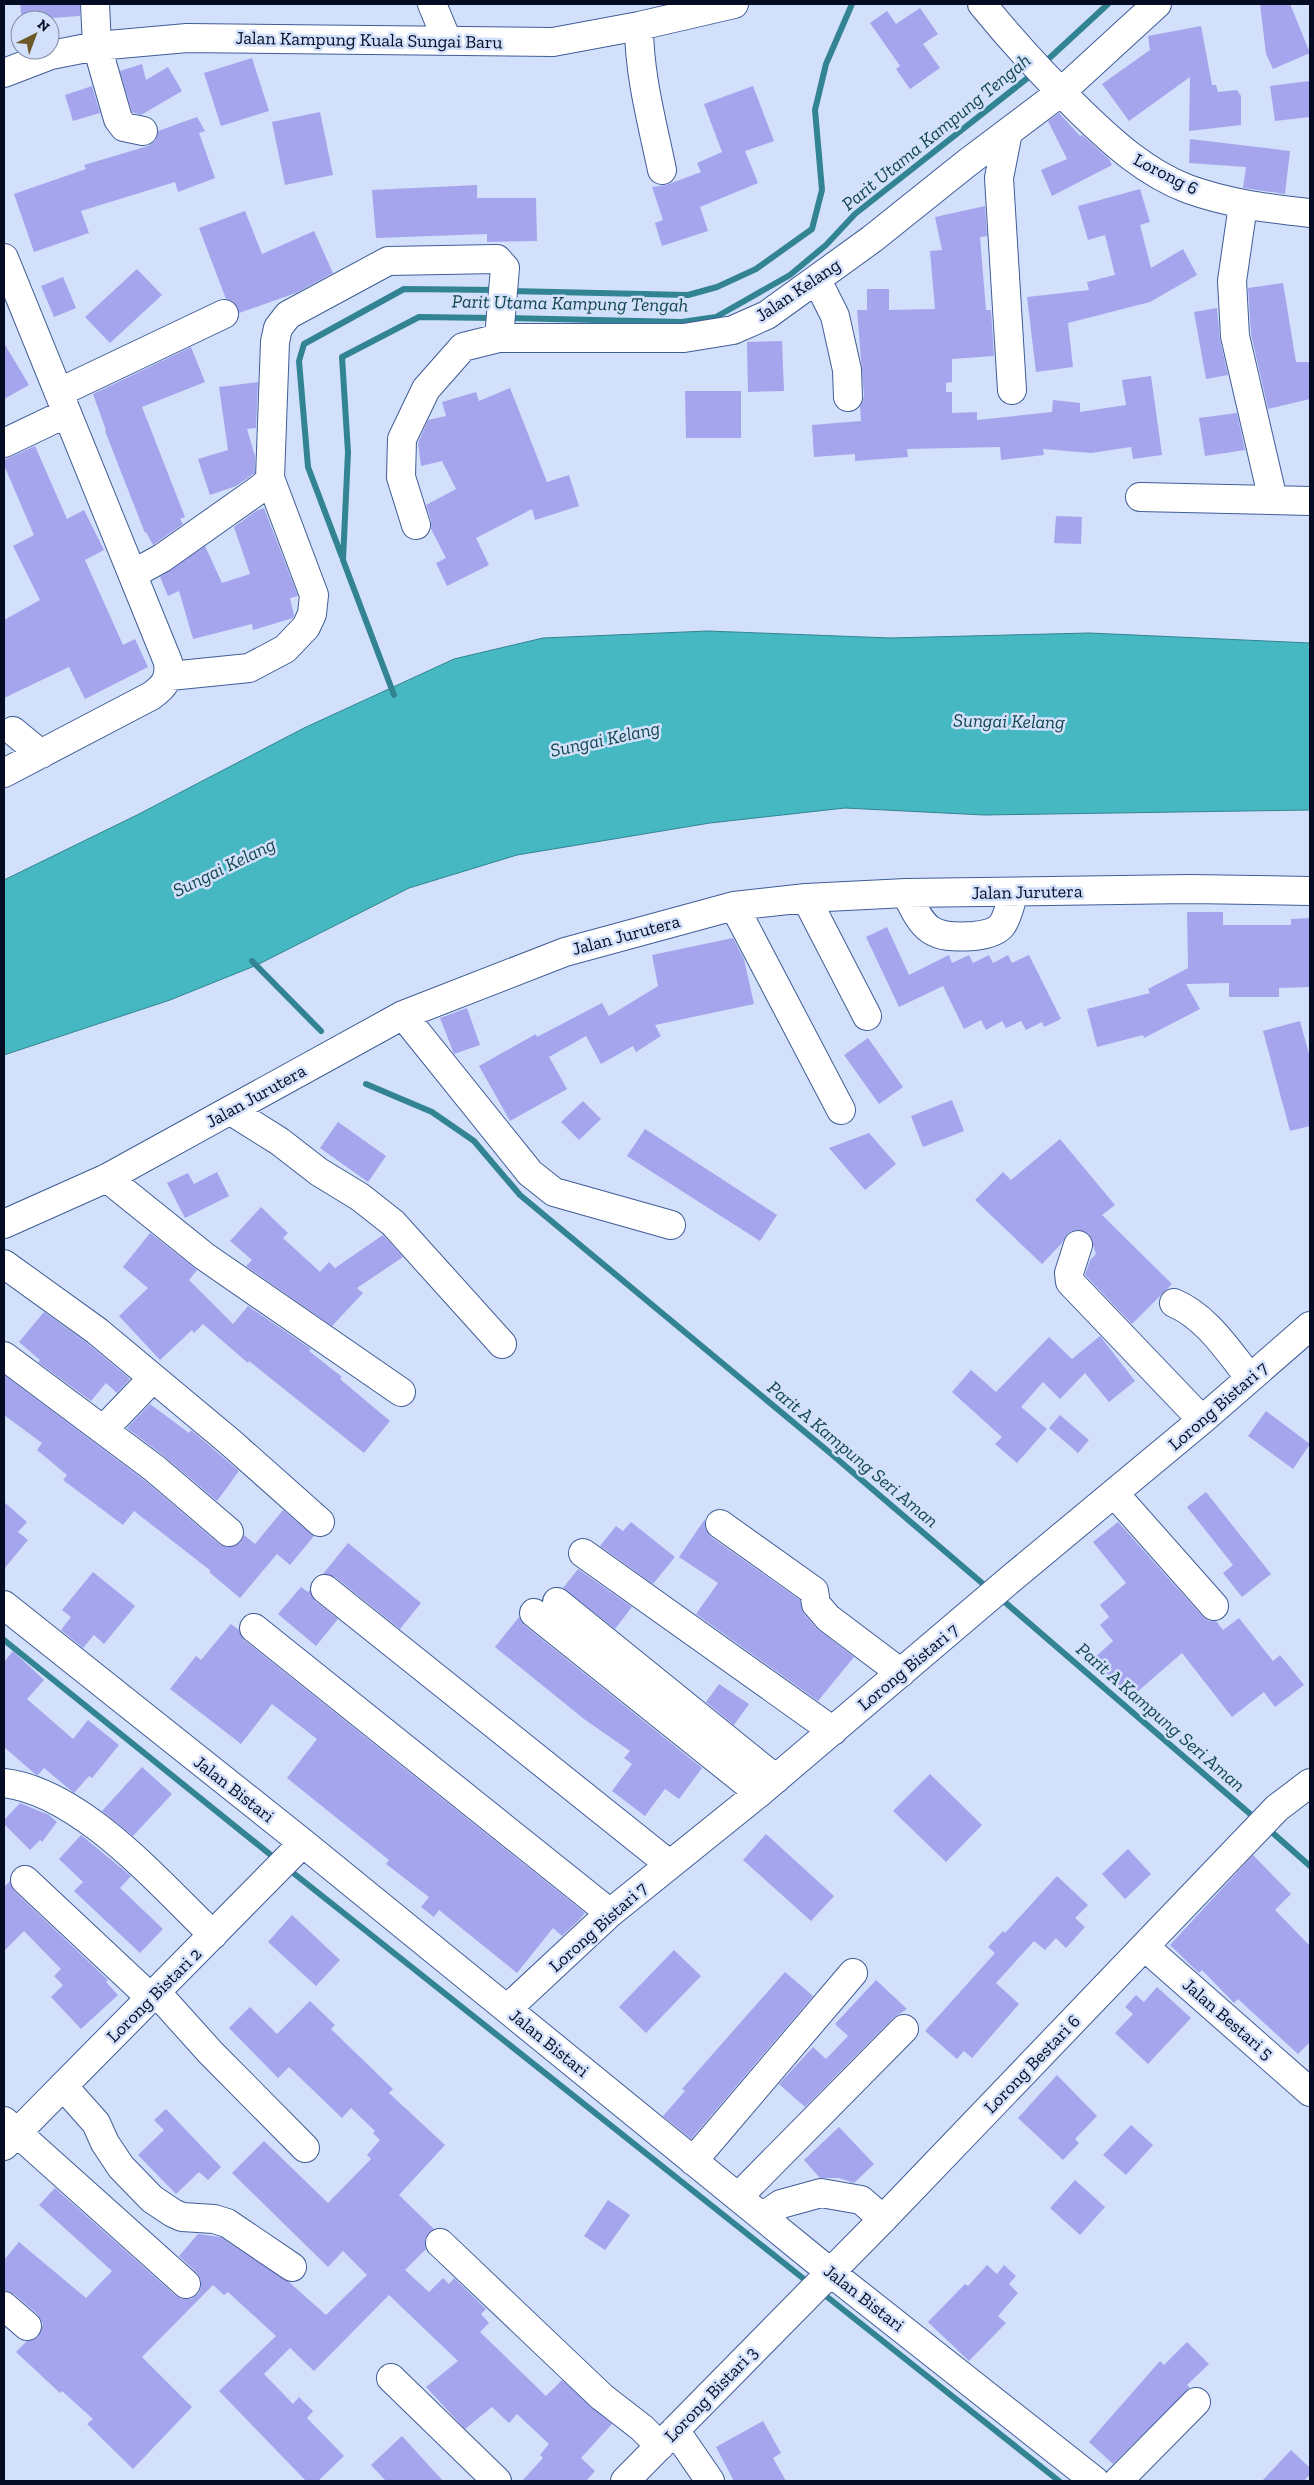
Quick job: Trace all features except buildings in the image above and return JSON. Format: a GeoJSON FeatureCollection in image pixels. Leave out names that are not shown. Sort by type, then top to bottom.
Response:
{"type":"FeatureCollection","features":[{"type":"Feature","properties":{"kind":"street"},"geometry":{"type":"LineString","coordinates":[[95,4],[97,46],[118,119],[124,128],[143,131]]}},
{"type":"Feature","properties":{"kind":"street"},"geometry":{"type":"LineString","coordinates":[[432,4],[446,40]]}},
{"type":"Feature","properties":{"kind":"street","name":"Jalan Kampung Kuala Sungai Baru"},"geometry":{"type":"LineString","coordinates":[[4,73],[51,55],[97,46],[188,38],[553,42],[639,40],[734,4]]}},
{"type":"Feature","properties":{"kind":"street","name":"Lorong 6"},"geometry":{"type":"LineString","coordinates":[[982,4],[1022,53],[1055,87],[1116,146],[1151,170],[1187,188],[1243,205],[1310,213]]}},
{"type":"Feature","properties":{"kind":"street","name":"Jalan Kelang"},"geometry":{"type":"LineString","coordinates":[[416,526],[401,477],[402,439],[426,389],[463,347],[499,338],[684,338],[733,330],[767,315],[817,280],[1008,132],[1055,87],[1157,4]]}},
{"type":"Feature","properties":{"kind":"street"},"geometry":{"type":"LineString","coordinates":[[639,40],[643,84],[662,170]]}},
{"type":"Feature","properties":{"kind":"street"},"geometry":{"type":"LineString","coordinates":[[1008,132],[999,178],[1012,390]]}},
{"type":"Feature","properties":{"kind":"street"},"geometry":{"type":"LineString","coordinates":[[1243,205],[1232,281],[1236,336],[1274,500]]}},
{"type":"Feature","properties":{"kind":"street"},"geometry":{"type":"LineString","coordinates":[[4,258],[168,662],[170,676],[164,687],[151,696],[4,773]]}},
{"type":"Feature","properties":{"kind":"street"},"geometry":{"type":"LineString","coordinates":[[170,676],[249,668],[285,649],[306,627],[312,614],[314,595],[270,478],[274,342],[278,328],[288,315],[388,260],[497,259],[505,268],[499,338]]}},
{"type":"Feature","properties":{"kind":"street"},"geometry":{"type":"LineString","coordinates":[[817,280],[835,316],[847,370],[848,397]]}},
{"type":"Feature","properties":{"kind":"street"},"geometry":{"type":"LineString","coordinates":[[4,443],[63,403],[224,314]]}},
{"type":"Feature","properties":{"kind":"street"},"geometry":{"type":"LineString","coordinates":[[132,574],[162,558],[264,486],[270,478]]}},
{"type":"Feature","properties":{"kind":"street"},"geometry":{"type":"LineString","coordinates":[[1140,497],[1310,501]]}},
{"type":"Feature","properties":{"kind":"street"},"geometry":{"type":"LineString","coordinates":[[13,731],[41,754]]}},
{"type":"Feature","properties":{"kind":"street","name":"Jalan Jurutera"},"geometry":{"type":"LineString","coordinates":[[4,1224],[107,1178],[403,1015],[565,952],[734,906],[806,898],[906,893],[1189,890],[1310,891]]}},
{"type":"Feature","properties":{"kind":"street"},"geometry":{"type":"LineString","coordinates":[[906,893],[918,919],[932,932],[950,938],[991,933],[1002,925],[1014,892]]}},
{"type":"Feature","properties":{"kind":"street"},"geometry":{"type":"LineString","coordinates":[[806,898],[867,1016]]}},
{"type":"Feature","properties":{"kind":"street"},"geometry":{"type":"LineString","coordinates":[[734,906],[841,1110]]}},
{"type":"Feature","properties":{"kind":"street"},"geometry":{"type":"LineString","coordinates":[[403,1015],[457,1080],[485,1120],[530,1172],[554,1192],[672,1225]]}},
{"type":"Feature","properties":{"kind":"street"},"geometry":{"type":"LineString","coordinates":[[230,1111],[279,1141],[319,1172],[360,1197],[394,1223],[502,1344]]}},
{"type":"Feature","properties":{"kind":"street"},"geometry":{"type":"LineString","coordinates":[[107,1178],[204,1256],[401,1392]]}},
{"type":"Feature","properties":{"kind":"street"},"geometry":{"type":"LineString","coordinates":[[1078,1245],[1068,1273],[1070,1282],[1202,1420]]}},
{"type":"Feature","properties":{"kind":"street"},"geometry":{"type":"LineString","coordinates":[[4,1264],[97,1331],[152,1379],[230,1442],[320,1522]]}},
{"type":"Feature","properties":{"kind":"street"},"geometry":{"type":"LineString","coordinates":[[1174,1304],[1187,1309],[1202,1321],[1250,1378]]}},
{"type":"Feature","properties":{"kind":"street","name":"Lorong Bistari 7"},"geometry":{"type":"LineString","coordinates":[[507,2010],[610,1913],[833,1731],[1013,1577],[1202,1420],[1310,1326]]}},
{"type":"Feature","properties":{"kind":"street"},"geometry":{"type":"LineString","coordinates":[[4,1356],[154,1468],[229,1532]]}},
{"type":"Feature","properties":{"kind":"street"},"geometry":{"type":"LineString","coordinates":[[104,1430],[152,1379]]}},
{"type":"Feature","properties":{"kind":"street"},"geometry":{"type":"LineString","coordinates":[[1114,1493],[1214,1606]]}},
{"type":"Feature","properties":{"kind":"street"},"geometry":{"type":"LineString","coordinates":[[720,1524],[814,1591],[816,1604],[828,1618],[901,1673]]}},
{"type":"Feature","properties":{"kind":"street"},"geometry":{"type":"LineString","coordinates":[[583,1552],[833,1731]]}},
{"type":"Feature","properties":{"kind":"street"},"geometry":{"type":"LineString","coordinates":[[325,1589],[669,1864]]}},
{"type":"Feature","properties":{"kind":"street","name":"Jalan Bistari"},"geometry":{"type":"LineString","coordinates":[[4,1605],[298,1848],[507,2010],[739,2196],[763,2216],[824,2278],[1095,2481]]}},
{"type":"Feature","properties":{"kind":"street"},"geometry":{"type":"LineString","coordinates":[[545,1607],[767,1786]]}},
{"type":"Feature","properties":{"kind":"street"},"geometry":{"type":"LineString","coordinates":[[254,1628],[610,1913]]}},
{"type":"Feature","properties":{"kind":"street"},"geometry":{"type":"LineString","coordinates":[[4,1782],[19,1784],[49,1796],[89,1821],[130,1854],[213,1935]]}},
{"type":"Feature","properties":{"kind":"street","name":"Lorong Bestari 6"},"geometry":{"type":"LineString","coordinates":[[824,2278],[883,2219],[1277,1808],[1310,1782]]}},
{"type":"Feature","properties":{"kind":"street","name":"Lorong Bistari 2"},"geometry":{"type":"LineString","coordinates":[[8,2133],[63,2086],[154,1996],[298,1848]]}},
{"type":"Feature","properties":{"kind":"street"},"geometry":{"type":"LineString","coordinates":[[25,1880],[154,1996],[305,2148]]}},
{"type":"Feature","properties":{"kind":"street","name":"Jalan Bestari 5"},"geometry":{"type":"LineString","coordinates":[[1145,1947],[1310,2092]]}},
{"type":"Feature","properties":{"kind":"street"},"geometry":{"type":"LineString","coordinates":[[693,2160],[853,1973]]}},
{"type":"Feature","properties":{"kind":"street"},"geometry":{"type":"LineString","coordinates":[[739,2196],[904,2028]]}},
{"type":"Feature","properties":{"kind":"street"},"geometry":{"type":"LineString","coordinates":[[63,2086],[96,2122],[105,2143],[121,2167],[152,2198],[172,2213],[182,2217],[220,2219],[227,2222],[292,2267]]}},
{"type":"Feature","properties":{"kind":"street"},"geometry":{"type":"LineString","coordinates":[[8,2133],[186,2284]]}},
{"type":"Feature","properties":{"kind":"street"},"geometry":{"type":"LineString","coordinates":[[763,2216],[781,2204],[821,2194],[861,2200],[883,2219]]}},
{"type":"Feature","properties":{"kind":"street"},"geometry":{"type":"LineString","coordinates":[[440,2243],[602,2398],[642,2428],[668,2438],[710,2481]]}},
{"type":"Feature","properties":{"kind":"street","name":"Lorong Bistari 3"},"geometry":{"type":"LineString","coordinates":[[625,2481],[824,2278]]}},
{"type":"Feature","properties":{"kind":"street"},"geometry":{"type":"LineString","coordinates":[[4,2306],[28,2326]]}},
{"type":"Feature","properties":{"kind":"street"},"geometry":{"type":"LineString","coordinates":[[390,2378],[497,2481]]}},
{"type":"Feature","properties":{"kind":"street"},"geometry":{"type":"LineString","coordinates":[[1118,2481],[1196,2402]]}},
{"type":"Feature","properties":{"kind":"water","name":"Sungai Kelang"},"geometry":{"type":"Polygon","coordinates":[[[708,631],[890,638],[1089,633],[1310,643],[1310,810],[984,815],[845,808],[710,823],[517,855],[409,888],[257,965],[170,1000],[4,1055],[4,880],[137,815],[304,728],[454,659],[543,638],[708,631]]]}},
{"type":"Feature","properties":{"kind":"waterway"},"geometry":{"type":"LineString","coordinates":[[510,291],[688,295],[717,287],[756,269],[812,229],[822,190],[815,110],[826,64],[852,4]]}},
{"type":"Feature","properties":{"kind":"waterway","name":"Parit Utama Kampung Tengah"},"geometry":{"type":"LineString","coordinates":[[1043,64],[1108,4]]}},
{"type":"Feature","properties":{"kind":"waterway","name":"Parit Utama Kampung Tengah"},"geometry":{"type":"LineString","coordinates":[[507,318],[682,322],[716,317],[790,275],[826,245],[855,214],[1034,73]]}},
{"type":"Feature","properties":{"kind":"waterway"},"geometry":{"type":"LineString","coordinates":[[342,557],[308,467],[299,361],[304,344],[404,289],[498,290]]}},
{"type":"Feature","properties":{"kind":"waterway","name":"Parit Utama Kampung Tengah"},"geometry":{"type":"LineString","coordinates":[[394,695],[343,560],[348,452],[342,357],[419,317],[494,318]]}},
{"type":"Feature","properties":{"kind":"waterway","name":"Parit A Kampung Seri Aman"},"geometry":{"type":"LineString","coordinates":[[252,961],[321,1031]]}},
{"type":"Feature","properties":{"kind":"waterway","name":"Parit A Kampung Seri Aman"},"geometry":{"type":"LineString","coordinates":[[366,1084],[432,1112],[474,1141],[520,1195],[829,1452],[989,1589]]}},
{"type":"Feature","properties":{"kind":"waterway","name":"Parit A Kampung Seri Aman"},"geometry":{"type":"LineString","coordinates":[[999,1597],[1256,1819]]}},
{"type":"Feature","properties":{"kind":"waterway"},"geometry":{"type":"LineString","coordinates":[[4,1640],[277,1860]]}},
{"type":"Feature","properties":{"kind":"waterway","name":"Parit A Kampung Seri Aman"},"geometry":{"type":"LineString","coordinates":[[1266,1827],[1310,1866]]}},
{"type":"Feature","properties":{"kind":"waterway"},"geometry":{"type":"LineString","coordinates":[[287,1868],[809,2283]]}},
{"type":"Feature","properties":{"kind":"waterway"},"geometry":{"type":"LineString","coordinates":[[821,2292],[1059,2481]]}}]}
